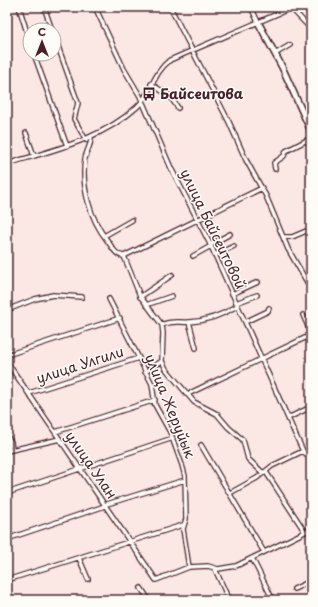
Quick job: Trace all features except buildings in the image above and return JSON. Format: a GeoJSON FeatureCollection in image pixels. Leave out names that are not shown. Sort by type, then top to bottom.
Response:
{"type":"FeatureCollection","features":[{"type":"Feature","properties":{"kind":"street"},"geometry":{"type":"LineString","coordinates":[[19,7],[24,22]]}},
{"type":"Feature","properties":{"kind":"street"},"geometry":{"type":"LineString","coordinates":[[44,7],[49,22]]}},
{"type":"Feature","properties":{"kind":"street","name":"улица Байсеитовой"},"geometry":{"type":"LineString","coordinates":[[95,7],[124,69],[142,102],[197,220],[211,245],[288,418],[304,451],[311,458]]}},
{"type":"Feature","properties":{"kind":"street"},"geometry":{"type":"LineString","coordinates":[[170,7],[229,122],[246,160],[262,188],[284,237],[311,289]]}},
{"type":"Feature","properties":{"kind":"street"},"geometry":{"type":"LineString","coordinates":[[251,7],[311,131]]}},
{"type":"Feature","properties":{"kind":"street"},"geometry":{"type":"LineString","coordinates":[[7,164],[86,140],[122,120],[142,102],[163,65],[170,60],[192,50],[292,8],[311,29]]}},
{"type":"Feature","properties":{"kind":"street"},"geometry":{"type":"LineString","coordinates":[[275,54],[290,45]]}},
{"type":"Feature","properties":{"kind":"street"},"geometry":{"type":"LineString","coordinates":[[62,58],[78,103],[74,119],[86,140]]}},
{"type":"Feature","properties":{"kind":"street"},"geometry":{"type":"LineString","coordinates":[[37,62],[67,146]]}},
{"type":"Feature","properties":{"kind":"street"},"geometry":{"type":"LineString","coordinates":[[151,84],[170,96],[178,108]]}},
{"type":"Feature","properties":{"kind":"street"},"geometry":{"type":"LineString","coordinates":[[26,133],[34,156]]}},
{"type":"Feature","properties":{"kind":"street"},"geometry":{"type":"LineString","coordinates":[[91,138],[91,144],[85,158],[86,184],[93,218],[117,254],[124,256],[262,188]]}},
{"type":"Feature","properties":{"kind":"street"},"geometry":{"type":"LineString","coordinates":[[276,168],[274,163],[283,158],[286,151],[311,138]]}},
{"type":"Feature","properties":{"kind":"street"},"geometry":{"type":"LineString","coordinates":[[104,236],[132,220]]}},
{"type":"Feature","properties":{"kind":"street"},"geometry":{"type":"LineString","coordinates":[[284,237],[292,237],[311,229]]}},
{"type":"Feature","properties":{"kind":"street"},"geometry":{"type":"LineString","coordinates":[[193,256],[230,234]]}},
{"type":"Feature","properties":{"kind":"street"},"geometry":{"type":"LineString","coordinates":[[215,255],[234,246]]}},
{"type":"Feature","properties":{"kind":"street"},"geometry":{"type":"LineString","coordinates":[[124,256],[140,297],[162,325],[162,361],[174,380],[194,402],[217,414],[228,427],[243,440],[248,458],[262,472],[266,472],[305,532]]}},
{"type":"Feature","properties":{"kind":"street"},"geometry":{"type":"LineString","coordinates":[[140,297],[172,275]]}},
{"type":"Feature","properties":{"kind":"street"},"geometry":{"type":"LineString","coordinates":[[232,294],[258,282]]}},
{"type":"Feature","properties":{"kind":"street"},"geometry":{"type":"LineString","coordinates":[[7,310],[53,295],[82,297]]}},
{"type":"Feature","properties":{"kind":"street"},"geometry":{"type":"LineString","coordinates":[[162,325],[170,322],[190,322],[214,316],[256,295]]}},
{"type":"Feature","properties":{"kind":"street"},"geometry":{"type":"LineString","coordinates":[[146,305],[172,296]]}},
{"type":"Feature","properties":{"kind":"street","name":"улица Жеруйык"},"geometry":{"type":"LineString","coordinates":[[109,299],[120,318],[138,358],[152,384],[154,400],[173,438],[182,465],[185,480],[186,519],[183,525],[189,568]]}},
{"type":"Feature","properties":{"kind":"street"},"geometry":{"type":"LineString","coordinates":[[245,322],[264,314],[269,308]]}},
{"type":"Feature","properties":{"kind":"street"},"geometry":{"type":"LineString","coordinates":[[188,394],[311,334],[303,315]]}},
{"type":"Feature","properties":{"kind":"street"},"geometry":{"type":"LineString","coordinates":[[7,355],[120,318]]}},
{"type":"Feature","properties":{"kind":"street"},"geometry":{"type":"LineString","coordinates":[[190,322],[196,348]]}},
{"type":"Feature","properties":{"kind":"street","name":"улица Улгили"},"geometry":{"type":"LineString","coordinates":[[29,393],[138,358]]}},
{"type":"Feature","properties":{"kind":"street"},"geometry":{"type":"LineString","coordinates":[[145,372],[162,361]]}},
{"type":"Feature","properties":{"kind":"street","name":"улица Улан"},"geometry":{"type":"LineString","coordinates":[[7,362],[156,580],[189,568]]}},
{"type":"Feature","properties":{"kind":"street"},"geometry":{"type":"LineString","coordinates":[[220,372],[223,376]]}},
{"type":"Feature","properties":{"kind":"street"},"geometry":{"type":"LineString","coordinates":[[55,432],[154,400]]}},
{"type":"Feature","properties":{"kind":"street"},"geometry":{"type":"LineString","coordinates":[[288,418],[311,407]]}},
{"type":"Feature","properties":{"kind":"street"},"geometry":{"type":"LineString","coordinates":[[7,436],[11,442],[12,450]]}},
{"type":"Feature","properties":{"kind":"street"},"geometry":{"type":"LineString","coordinates":[[7,493],[173,438]]}},
{"type":"Feature","properties":{"kind":"street"},"geometry":{"type":"LineString","coordinates":[[7,451],[60,439]]}},
{"type":"Feature","properties":{"kind":"street"},"geometry":{"type":"LineString","coordinates":[[201,445],[264,552]]}},
{"type":"Feature","properties":{"kind":"street"},"geometry":{"type":"LineString","coordinates":[[230,493],[266,472],[272,466],[304,451]]}},
{"type":"Feature","properties":{"kind":"street"},"geometry":{"type":"LineString","coordinates":[[7,539],[185,480]]}},
{"type":"Feature","properties":{"kind":"street"},"geometry":{"type":"LineString","coordinates":[[7,580],[183,525]]}},
{"type":"Feature","properties":{"kind":"street"},"geometry":{"type":"LineString","coordinates":[[189,568],[208,566],[215,569],[236,566],[311,529]]}},
{"type":"Feature","properties":{"kind":"street"},"geometry":{"type":"LineString","coordinates":[[79,558],[88,579]]}},
{"type":"Feature","properties":{"kind":"street"},"geometry":{"type":"LineString","coordinates":[[252,558],[273,600]]}},
{"type":"Feature","properties":{"kind":"street"},"geometry":{"type":"LineString","coordinates":[[215,569],[229,600]]}},
{"type":"Feature","properties":{"kind":"street"},"geometry":{"type":"LineString","coordinates":[[294,589],[311,581]]}},
{"type":"Feature","properties":{"kind":"street"},"geometry":{"type":"LineString","coordinates":[[141,588],[149,600]]}},
{"type":"Feature","properties":{"kind":"green space"},"geometry":{"type":"Polygon","coordinates":[[[7,41],[12,63],[7,69],[7,41]]]}},
{"type":"Feature","properties":{"kind":"place","name":"Байсеитова"},"geometry":{"type":"Point","coordinates":[149,94]}}]}
